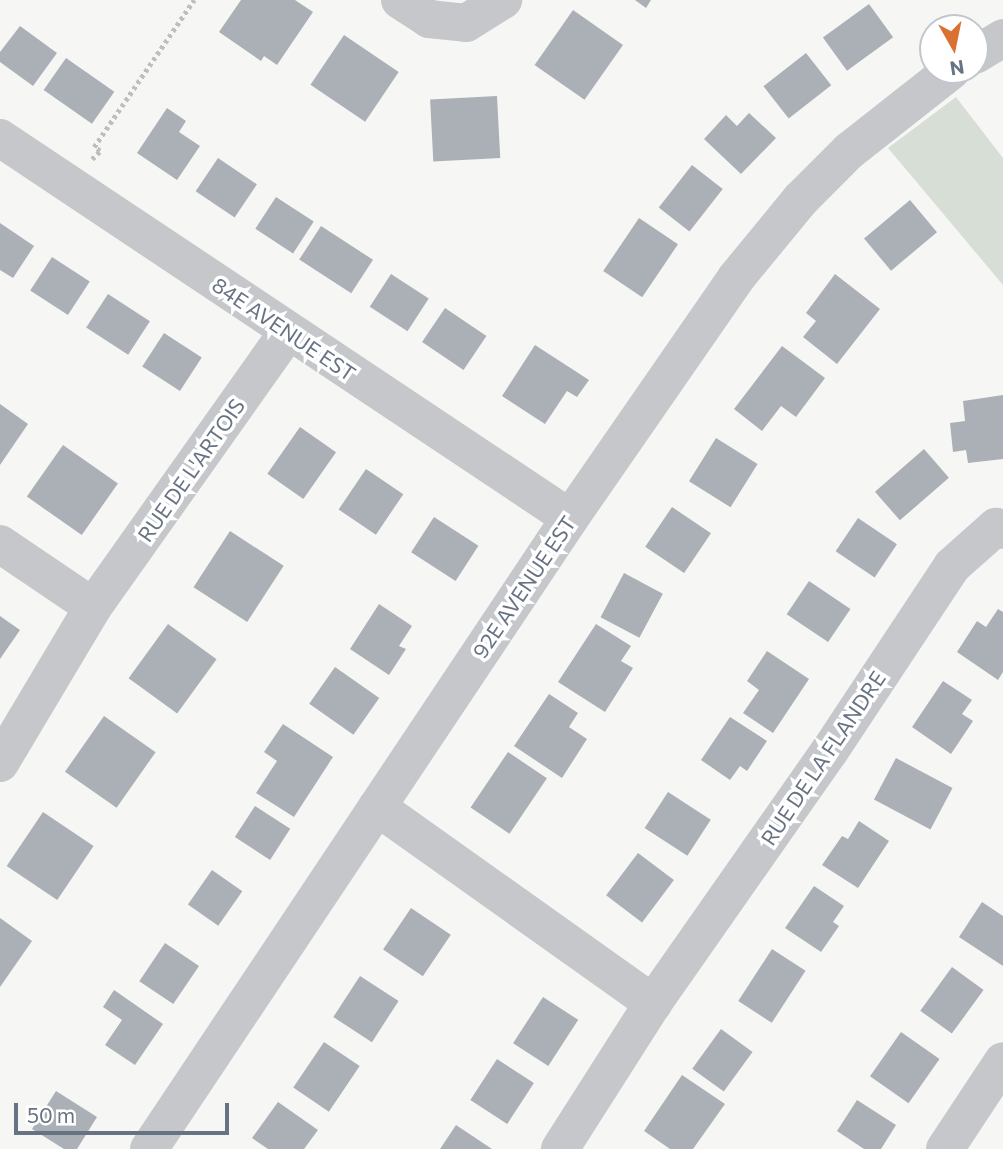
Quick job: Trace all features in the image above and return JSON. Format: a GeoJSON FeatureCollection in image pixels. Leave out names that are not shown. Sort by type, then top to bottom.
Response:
{"type":"FeatureCollection","features":[{"type":"Feature","properties":{"kind":"street"},"geometry":{"type":"LineString","coordinates":[[400,0],[429,19],[466,23],[503,0]]}},
{"type":"Feature","properties":{"kind":"street","name":"92E AVENUE EST"},"geometry":{"type":"LineString","coordinates":[[149,1149],[570,518],[721,298],[788,214],[867,135],[934,84]]}},
{"type":"Feature","properties":{"kind":"street","name":"84E AVENUE EST"},"geometry":{"type":"LineString","coordinates":[[0,138],[570,518]]}},
{"type":"Feature","properties":{"kind":"street","name":"RUE DE L'ARTOIS"},"geometry":{"type":"LineString","coordinates":[[0,763],[93,607],[288,332]]}},
{"type":"Feature","properties":{"kind":"street","name":"RUE DE LA FLANDRE"},"geometry":{"type":"LineString","coordinates":[[560,1149],[653,1003],[829,752],[951,566],[996,527],[1003,530]]}},
{"type":"Feature","properties":{"kind":"street"},"geometry":{"type":"LineString","coordinates":[[0,544],[93,607]]}},
{"type":"Feature","properties":{"kind":"street"},"geometry":{"type":"LineString","coordinates":[[376,807],[653,1003]]}},
{"type":"Feature","properties":{"kind":"street"},"geometry":{"type":"LineString","coordinates":[[944,1149],[1003,1061]]}},
{"type":"Feature","properties":{"kind":"path"},"geometry":{"type":"LineString","coordinates":[[86,164],[98,154],[94,147],[194,0]]}},
{"type":"Feature","properties":{"kind":"shaded area"},"geometry":{"type":"Polygon","coordinates":[[[956,97],[1003,158],[1003,285],[888,148],[956,97]]]}},
{"type":"Feature","properties":{"kind":"building"},"geometry":{"type":"Polygon","coordinates":[[[241,0],[295,0],[313,12],[277,65],[264,56],[261,61],[219,32],[241,0]]]}},
{"type":"Feature","properties":{"kind":"building"},"geometry":{"type":"Polygon","coordinates":[[[635,0],[651,0],[646,8],[635,0]]]}},
{"type":"Feature","properties":{"kind":"building"},"geometry":{"type":"Polygon","coordinates":[[[869,4],[893,37],[847,71],[823,38],[869,4]]]}},
{"type":"Feature","properties":{"kind":"building"},"geometry":{"type":"Polygon","coordinates":[[[573,10],[623,45],[585,100],[535,65],[573,10]]]}},
{"type":"Feature","properties":{"kind":"building"},"geometry":{"type":"Polygon","coordinates":[[[20,26],[57,53],[33,86],[0,62],[0,52],[20,26]]]}},
{"type":"Feature","properties":{"kind":"building"},"geometry":{"type":"Polygon","coordinates":[[[344,35],[399,72],[365,122],[310,85],[344,35]]]}},
{"type":"Feature","properties":{"kind":"building"},"geometry":{"type":"Polygon","coordinates":[[[806,53],[831,85],[789,119],[763,86],[806,53]]]}},
{"type":"Feature","properties":{"kind":"building"},"geometry":{"type":"Polygon","coordinates":[[[66,58],[114,92],[92,124],[44,90],[66,58]]]}},
{"type":"Feature","properties":{"kind":"building"},"geometry":{"type":"Polygon","coordinates":[[[497,96],[500,158],[433,161],[430,100],[497,96]]]}},
{"type":"Feature","properties":{"kind":"building"},"geometry":{"type":"Polygon","coordinates":[[[167,108],[186,121],[179,132],[200,146],[177,180],[137,153],[167,108]]]}},
{"type":"Feature","properties":{"kind":"building"},"geometry":{"type":"Polygon","coordinates":[[[749,113],[776,138],[741,174],[704,139],[726,115],[737,126],[749,113]]]}},
{"type":"Feature","properties":{"kind":"building"},"geometry":{"type":"Polygon","coordinates":[[[218,158],[257,184],[235,217],[196,191],[218,158]]]}},
{"type":"Feature","properties":{"kind":"building"},"geometry":{"type":"Polygon","coordinates":[[[692,165],[723,189],[689,232],[659,208],[692,165]]]}},
{"type":"Feature","properties":{"kind":"building"},"geometry":{"type":"Polygon","coordinates":[[[276,197],[314,222],[293,253],[255,229],[276,197]]]}},
{"type":"Feature","properties":{"kind":"building"},"geometry":{"type":"Polygon","coordinates":[[[910,200],[937,232],[891,271],[864,239],[910,200]]]}},
{"type":"Feature","properties":{"kind":"building"},"geometry":{"type":"Polygon","coordinates":[[[639,218],[678,244],[642,297],[603,271],[639,218]]]}},
{"type":"Feature","properties":{"kind":"building"},"geometry":{"type":"Polygon","coordinates":[[[0,223],[34,246],[13,278],[0,270],[0,223]]]}},
{"type":"Feature","properties":{"kind":"building"},"geometry":{"type":"Polygon","coordinates":[[[321,226],[373,260],[351,293],[299,260],[321,226]]]}},
{"type":"Feature","properties":{"kind":"building"},"geometry":{"type":"Polygon","coordinates":[[[52,257],[90,282],[68,315],[30,291],[52,257]]]}},
{"type":"Feature","properties":{"kind":"building"},"geometry":{"type":"Polygon","coordinates":[[[391,274],[429,299],[407,331],[370,307],[391,274]]]}},
{"type":"Feature","properties":{"kind":"building"},"geometry":{"type":"Polygon","coordinates":[[[835,274],[880,309],[837,364],[803,337],[816,321],[806,313],[835,274]]]}},
{"type":"Feature","properties":{"kind":"building"},"geometry":{"type":"Polygon","coordinates":[[[108,294],[150,321],[128,355],[86,328],[108,294]]]}},
{"type":"Feature","properties":{"kind":"building"},"geometry":{"type":"Polygon","coordinates":[[[445,308],[486,336],[464,370],[422,342],[445,308]]]}},
{"type":"Feature","properties":{"kind":"building"},"geometry":{"type":"Polygon","coordinates":[[[164,333],[202,358],[180,391],[142,367],[164,333]]]}},
{"type":"Feature","properties":{"kind":"building"},"geometry":{"type":"Polygon","coordinates":[[[535,345],[589,380],[577,397],[567,391],[545,424],[502,396],[535,345]]]}},
{"type":"Feature","properties":{"kind":"building"},"geometry":{"type":"Polygon","coordinates":[[[782,346],[825,378],[796,417],[781,406],[762,431],[734,409],[782,346]]]}},
{"type":"Feature","properties":{"kind":"building"},"geometry":{"type":"Polygon","coordinates":[[[1003,395],[1003,459],[968,463],[966,450],[953,452],[950,423],[965,421],[963,401],[1003,395]]]}},
{"type":"Feature","properties":{"kind":"building"},"geometry":{"type":"Polygon","coordinates":[[[0,404],[28,424],[0,465],[0,404]]]}},
{"type":"Feature","properties":{"kind":"building"},"geometry":{"type":"Polygon","coordinates":[[[300,427],[336,452],[303,499],[267,474],[300,427]]]}},
{"type":"Feature","properties":{"kind":"building"},"geometry":{"type":"Polygon","coordinates":[[[716,438],[758,464],[731,507],[689,481],[716,438]]]}},
{"type":"Feature","properties":{"kind":"building"},"geometry":{"type":"Polygon","coordinates":[[[63,445],[118,483],[82,535],[27,497],[63,445]]]}},
{"type":"Feature","properties":{"kind":"building"},"geometry":{"type":"Polygon","coordinates":[[[924,449],[949,478],[900,520],[875,492],[924,449]]]}},
{"type":"Feature","properties":{"kind":"building"},"geometry":{"type":"Polygon","coordinates":[[[366,469],[403,494],[376,535],[339,510],[366,469]]]}},
{"type":"Feature","properties":{"kind":"building"},"geometry":{"type":"Polygon","coordinates":[[[672,507],[711,533],[684,573],[645,547],[672,507]]]}},
{"type":"Feature","properties":{"kind":"building"},"geometry":{"type":"Polygon","coordinates":[[[434,517],[478,546],[456,581],[411,552],[434,517]]]}},
{"type":"Feature","properties":{"kind":"building"},"geometry":{"type":"Polygon","coordinates":[[[858,518],[897,544],[875,577],[836,551],[858,518]]]}},
{"type":"Feature","properties":{"kind":"building"},"geometry":{"type":"Polygon","coordinates":[[[230,531],[284,566],[247,622],[194,587],[230,531]]]}},
{"type":"Feature","properties":{"kind":"building"},"geometry":{"type":"Polygon","coordinates":[[[624,573],[663,594],[639,638],[601,617],[624,573]]]}},
{"type":"Feature","properties":{"kind":"building"},"geometry":{"type":"Polygon","coordinates":[[[809,581],[850,609],[828,642],[787,614],[809,581]]]}},
{"type":"Feature","properties":{"kind":"building"},"geometry":{"type":"Polygon","coordinates":[[[379,604],[412,626],[399,646],[406,649],[389,675],[350,649],[379,604]]]}},
{"type":"Feature","properties":{"kind":"building"},"geometry":{"type":"Polygon","coordinates":[[[998,609],[1003,612],[1003,672],[998,680],[957,652],[977,621],[986,627],[998,609]]]}},
{"type":"Feature","properties":{"kind":"building"},"geometry":{"type":"Polygon","coordinates":[[[0,616],[20,630],[0,659],[0,616]]]}},
{"type":"Feature","properties":{"kind":"building"},"geometry":{"type":"Polygon","coordinates":[[[168,624],[217,659],[177,713],[129,678],[168,624]]]}},
{"type":"Feature","properties":{"kind":"building"},"geometry":{"type":"Polygon","coordinates":[[[596,624],[631,646],[621,661],[633,668],[605,712],[558,682],[596,624]]]}},
{"type":"Feature","properties":{"kind":"building"},"geometry":{"type":"Polygon","coordinates":[[[767,651],[809,679],[773,733],[743,713],[759,690],[747,681],[767,651]]]}},
{"type":"Feature","properties":{"kind":"building"},"geometry":{"type":"Polygon","coordinates":[[[335,667],[379,698],[353,735],[309,704],[335,667]]]}},
{"type":"Feature","properties":{"kind":"building"},"geometry":{"type":"Polygon","coordinates":[[[943,681],[972,700],[962,714],[973,721],[951,754],[912,727],[943,681]]]}},
{"type":"Feature","properties":{"kind":"building"},"geometry":{"type":"Polygon","coordinates":[[[549,694],[578,713],[569,727],[587,739],[562,778],[514,746],[549,694]]]}},
{"type":"Feature","properties":{"kind":"building"},"geometry":{"type":"Polygon","coordinates":[[[104,716],[156,752],[117,808],[65,772],[104,716]]]}},
{"type":"Feature","properties":{"kind":"building"},"geometry":{"type":"Polygon","coordinates":[[[730,717],[767,741],[747,771],[740,766],[730,780],[701,760],[730,717]]]}},
{"type":"Feature","properties":{"kind":"building"},"geometry":{"type":"Polygon","coordinates":[[[283,724],[333,757],[294,817],[256,793],[277,761],[264,752],[283,724]]]}},
{"type":"Feature","properties":{"kind":"building"},"geometry":{"type":"Polygon","coordinates":[[[508,752],[547,778],[509,834],[471,808],[508,752]]]}},
{"type":"Feature","properties":{"kind":"building"},"geometry":{"type":"Polygon","coordinates":[[[896,758],[953,788],[930,830],[874,799],[896,758]]]}},
{"type":"Feature","properties":{"kind":"building"},"geometry":{"type":"Polygon","coordinates":[[[668,792],[711,820],[687,856],[645,828],[668,792]]]}},
{"type":"Feature","properties":{"kind":"building"},"geometry":{"type":"Polygon","coordinates":[[[255,806],[290,829],[270,860],[235,837],[255,806]]]}},
{"type":"Feature","properties":{"kind":"building"},"geometry":{"type":"Polygon","coordinates":[[[43,812],[94,846],[57,900],[7,866],[43,812]]]}},
{"type":"Feature","properties":{"kind":"building"},"geometry":{"type":"Polygon","coordinates":[[[859,821],[889,841],[858,888],[822,865],[842,836],[848,839],[859,821]]]}},
{"type":"Feature","properties":{"kind":"building"},"geometry":{"type":"Polygon","coordinates":[[[638,853],[674,880],[642,922],[606,895],[638,853]]]}},
{"type":"Feature","properties":{"kind":"building"},"geometry":{"type":"Polygon","coordinates":[[[212,870],[242,891],[218,926],[188,904],[212,870]]]}},
{"type":"Feature","properties":{"kind":"building"},"geometry":{"type":"Polygon","coordinates":[[[814,886],[844,906],[833,922],[839,926],[821,952],[785,928],[814,886]]]}},
{"type":"Feature","properties":{"kind":"building"},"geometry":{"type":"Polygon","coordinates":[[[982,902],[1003,916],[1003,966],[959,937],[982,902]]]}},
{"type":"Feature","properties":{"kind":"building"},"geometry":{"type":"Polygon","coordinates":[[[411,908],[451,935],[423,976],[383,949],[411,908]]]}},
{"type":"Feature","properties":{"kind":"building"},"geometry":{"type":"Polygon","coordinates":[[[0,918],[32,941],[0,987],[0,918]]]}},
{"type":"Feature","properties":{"kind":"building"},"geometry":{"type":"Polygon","coordinates":[[[165,943],[199,966],[173,1004],[139,981],[165,943]]]}},
{"type":"Feature","properties":{"kind":"building"},"geometry":{"type":"Polygon","coordinates":[[[772,949],[806,971],[772,1023],[738,1001],[772,949]]]}},
{"type":"Feature","properties":{"kind":"building"},"geometry":{"type":"Polygon","coordinates":[[[952,967],[984,990],[952,1034],[920,1011],[952,967]]]}},
{"type":"Feature","properties":{"kind":"building"},"geometry":{"type":"Polygon","coordinates":[[[360,976],[399,1001],[372,1042],[333,1017],[360,976]]]}},
{"type":"Feature","properties":{"kind":"building"},"geometry":{"type":"Polygon","coordinates":[[[114,990],[163,1024],[135,1065],[105,1045],[122,1020],[103,1007],[114,990]]]}},
{"type":"Feature","properties":{"kind":"building"},"geometry":{"type":"Polygon","coordinates":[[[543,997],[578,1020],[548,1066],[513,1043],[543,997]]]}},
{"type":"Feature","properties":{"kind":"building"},"geometry":{"type":"Polygon","coordinates":[[[721,1029],[753,1052],[724,1092],[692,1069],[721,1029]]]}},
{"type":"Feature","properties":{"kind":"building"},"geometry":{"type":"Polygon","coordinates":[[[901,1032],[940,1059],[909,1103],[870,1076],[901,1032]]]}},
{"type":"Feature","properties":{"kind":"building"},"geometry":{"type":"Polygon","coordinates":[[[324,1042],[360,1066],[329,1112],[293,1088],[324,1042]]]}},
{"type":"Feature","properties":{"kind":"building"},"geometry":{"type":"Polygon","coordinates":[[[497,1059],[534,1083],[507,1124],[470,1100],[497,1059]]]}},
{"type":"Feature","properties":{"kind":"building"},"geometry":{"type":"Polygon","coordinates":[[[682,1075],[725,1104],[693,1149],[670,1149],[644,1131],[682,1075]]]}},
{"type":"Feature","properties":{"kind":"building"},"geometry":{"type":"Polygon","coordinates":[[[56,1091],[97,1117],[77,1149],[64,1149],[32,1129],[56,1091]]]}},
{"type":"Feature","properties":{"kind":"building"},"geometry":{"type":"Polygon","coordinates":[[[857,1100],[896,1125],[881,1149],[864,1149],[837,1131],[857,1100]]]}},
{"type":"Feature","properties":{"kind":"building"},"geometry":{"type":"Polygon","coordinates":[[[278,1102],[318,1130],[304,1149],[268,1149],[252,1138],[278,1102]]]}},
{"type":"Feature","properties":{"kind":"building"},"geometry":{"type":"Polygon","coordinates":[[[456,1125],[492,1149],[440,1149],[456,1125]]]}}]}
